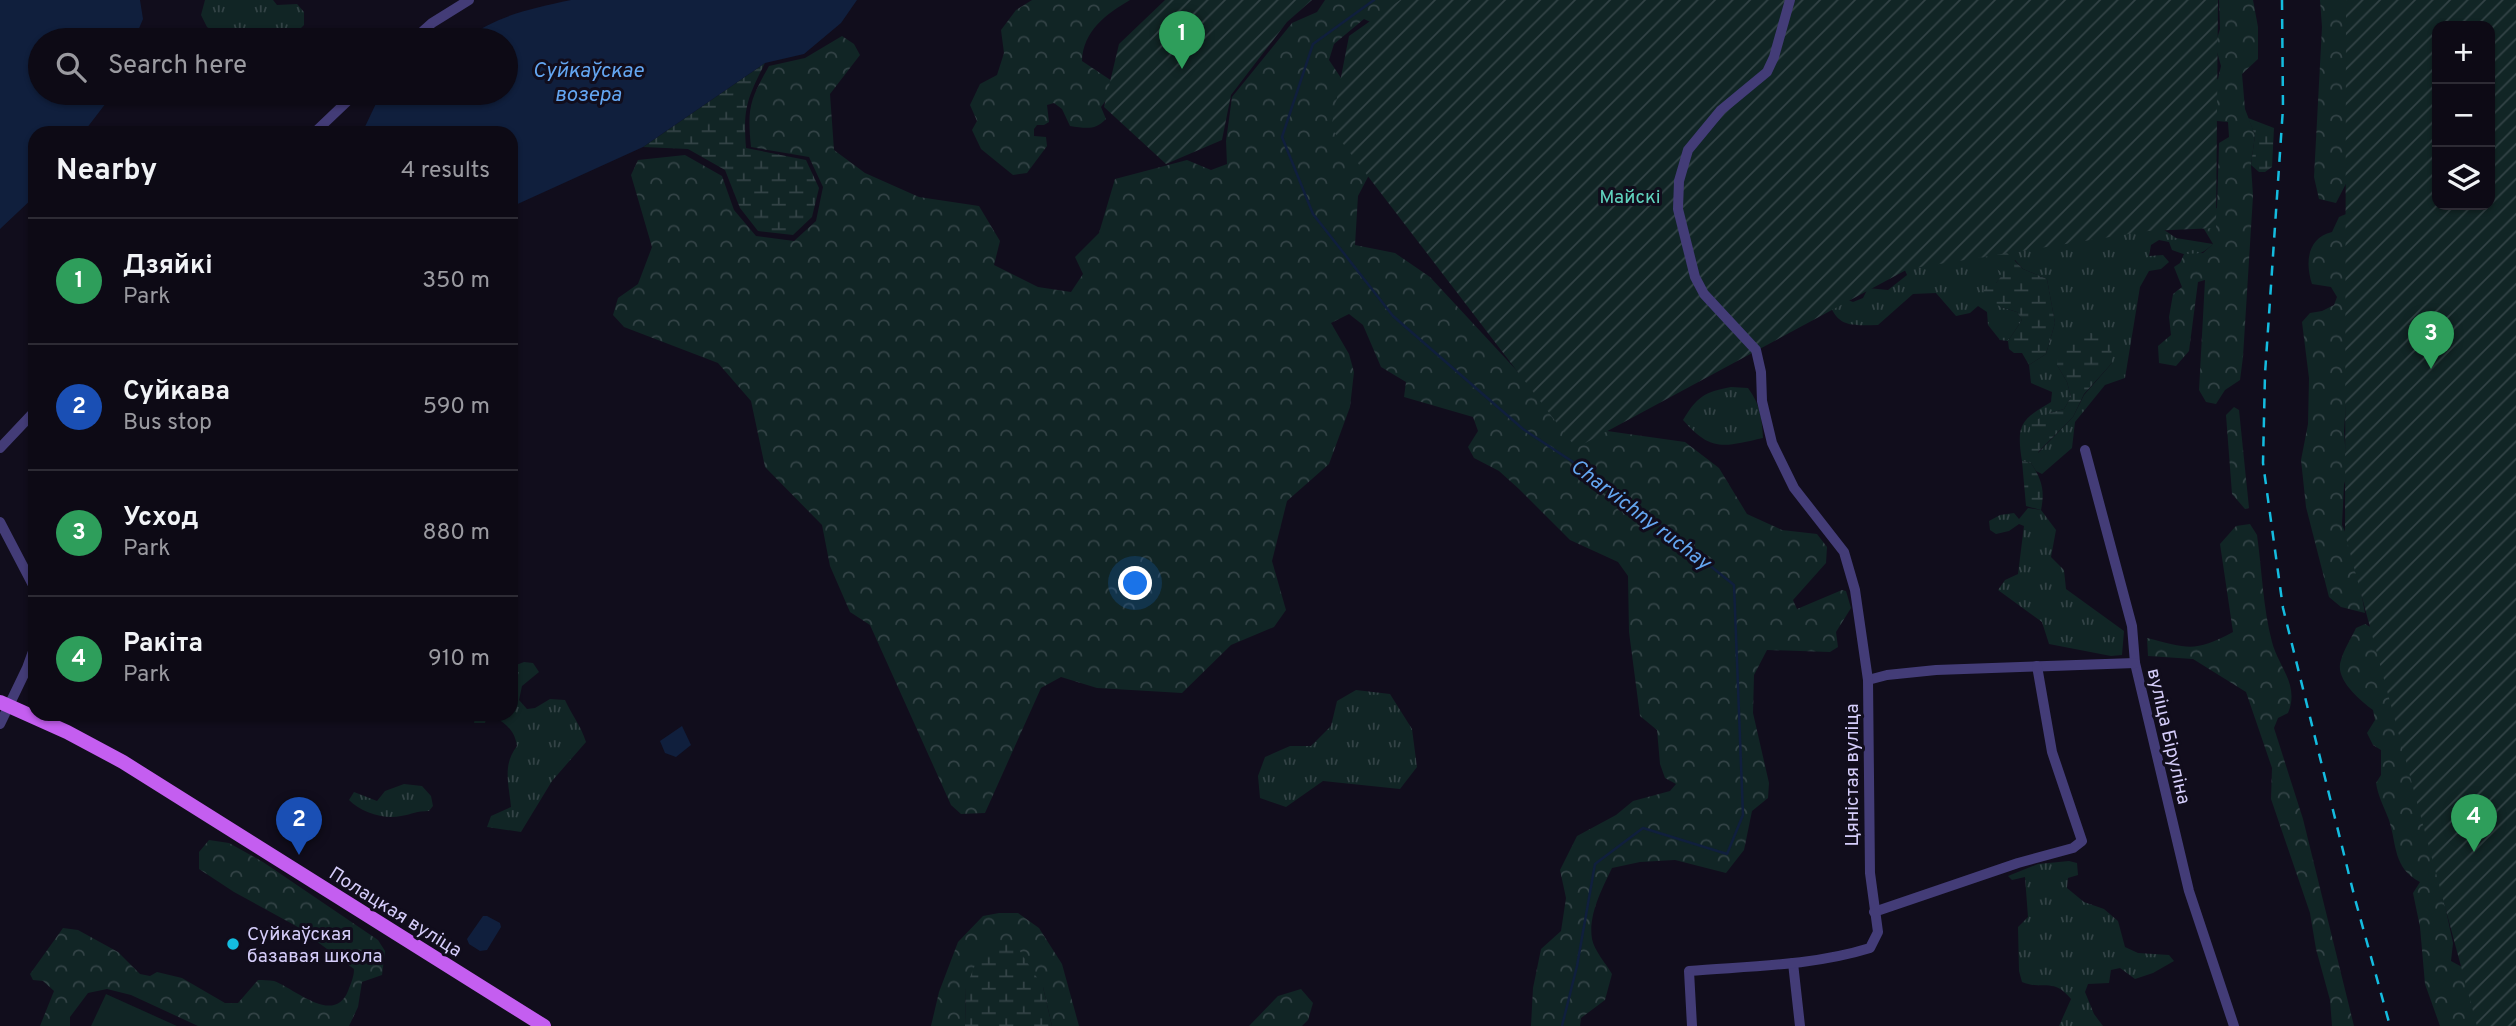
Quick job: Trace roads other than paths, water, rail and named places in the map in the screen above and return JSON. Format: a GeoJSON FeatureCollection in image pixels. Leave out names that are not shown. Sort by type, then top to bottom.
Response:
{"type":"FeatureCollection","features":[{"type":"Feature","properties":{"kind":"main road","name":"Полацкая вуліца"},"geometry":{"type":"LineString","coordinates":[[4,704],[28,715]]}},
{"type":"Feature","properties":{"kind":"main road","name":"Полацкая вуліца"},"geometry":{"type":"LineString","coordinates":[[42,721],[123,762],[544,1026]]}},
{"type":"Feature","properties":{"kind":"street"},"geometry":{"type":"LineString","coordinates":[[426,28],[469,0]]}},
{"type":"Feature","properties":{"kind":"street"},"geometry":{"type":"LineString","coordinates":[[1790,0],[1774,57],[1767,72],[1721,110],[1688,150],[1679,181],[1678,209],[1695,277],[1717,310],[1756,349],[1761,372],[1762,401],[1772,443],[1794,488],[1843,552],[1855,590],[1868,680]]}},
{"type":"Feature","properties":{"kind":"street"},"geometry":{"type":"LineString","coordinates":[[321,126],[343,105]]}},
{"type":"Feature","properties":{"kind":"street"},"geometry":{"type":"LineString","coordinates":[[0,448],[28,418]]}},
{"type":"Feature","properties":{"kind":"street","name":"вуліца Біруліна"},"geometry":{"type":"LineString","coordinates":[[2085,450],[2132,626],[2135,663],[2189,891],[2234,1026]]}},
{"type":"Feature","properties":{"kind":"street"},"geometry":{"type":"LineString","coordinates":[[0,522],[28,576]]}},
{"type":"Feature","properties":{"kind":"street","name":"Цяністая вуліца"},"geometry":{"type":"LineString","coordinates":[[1793,963],[1870,948],[1878,932],[1870,873],[1868,680],[1887,675],[1936,670],[2135,663]]}},
{"type":"Feature","properties":{"kind":"street"},"geometry":{"type":"LineString","coordinates":[[0,724],[4,704],[28,665]]}},
{"type":"Feature","properties":{"kind":"street"},"geometry":{"type":"LineString","coordinates":[[1874,912],[2018,863],[2073,848],[2082,841],[2052,752],[2037,666]]}},
{"type":"Feature","properties":{"kind":"street"},"geometry":{"type":"LineString","coordinates":[[1692,1026],[1689,971],[1793,963],[1800,1026]]}},
{"type":"Feature","properties":{"kind":"water"},"geometry":{"type":"Polygon","coordinates":[[[0,0],[140,0],[143,19],[139,28],[28,28],[28,105],[104,105],[88,126],[28,126],[28,203],[0,229],[0,0]]]}},
{"type":"Feature","properties":{"kind":"water","name":"Суйкаўскае возера"},"geometry":{"type":"Polygon","coordinates":[[[571,0],[857,0],[841,23],[804,54],[765,63],[643,147],[518,204],[518,126],[365,126],[375,105],[518,105],[518,28],[482,28],[528,10],[571,0]]]}},
{"type":"Feature","properties":{"kind":"water"},"geometry":{"type":"Polygon","coordinates":[[[682,726],[691,745],[676,757],[665,753],[660,741],[682,726]]]}},
{"type":"Feature","properties":{"kind":"water"},"geometry":{"type":"Polygon","coordinates":[[[483,916],[500,923],[501,927],[487,950],[480,951],[469,944],[467,939],[483,916]]]}},
{"type":"Feature","properties":{"kind":"waterway","name":"Charvichny ruchay"},"geometry":{"type":"LineString","coordinates":[[1374,0],[1313,44],[1282,137],[1313,214],[1393,316],[1523,429],[1620,493],[1734,585],[1743,815],[1727,854],[1643,828],[1595,864],[1577,966],[1562,1026]]}},
{"type":"Feature","properties":{"kind":"railway"},"geometry":{"type":"LineString","coordinates":[[2282,0],[2283,108],[2265,374],[2263,463],[2283,608],[2355,899],[2390,1026]]}},
{"type":"Feature","properties":{"kind":"place","name":"Дзяйкі"},"geometry":{"type":"Point","coordinates":[1182,69]}},
{"type":"Feature","properties":{"kind":"place","name":"Усход"},"geometry":{"type":"Point","coordinates":[2431,369]}},
{"type":"Feature","properties":{"kind":"place","name":"Ракіта"},"geometry":{"type":"Point","coordinates":[2474,852]}},
{"type":"Feature","properties":{"kind":"place","name":"Суйкава"},"geometry":{"type":"Point","coordinates":[299,855]}},
{"type":"Feature","properties":{"kind":"place","name":"Суйкаўская базавая школа"},"geometry":{"type":"Point","coordinates":[233,944]}},
{"type":"Feature","properties":{"kind":"park label","name":"Майскі"},"geometry":{"type":"Point","coordinates":[1630,196]}}]}
